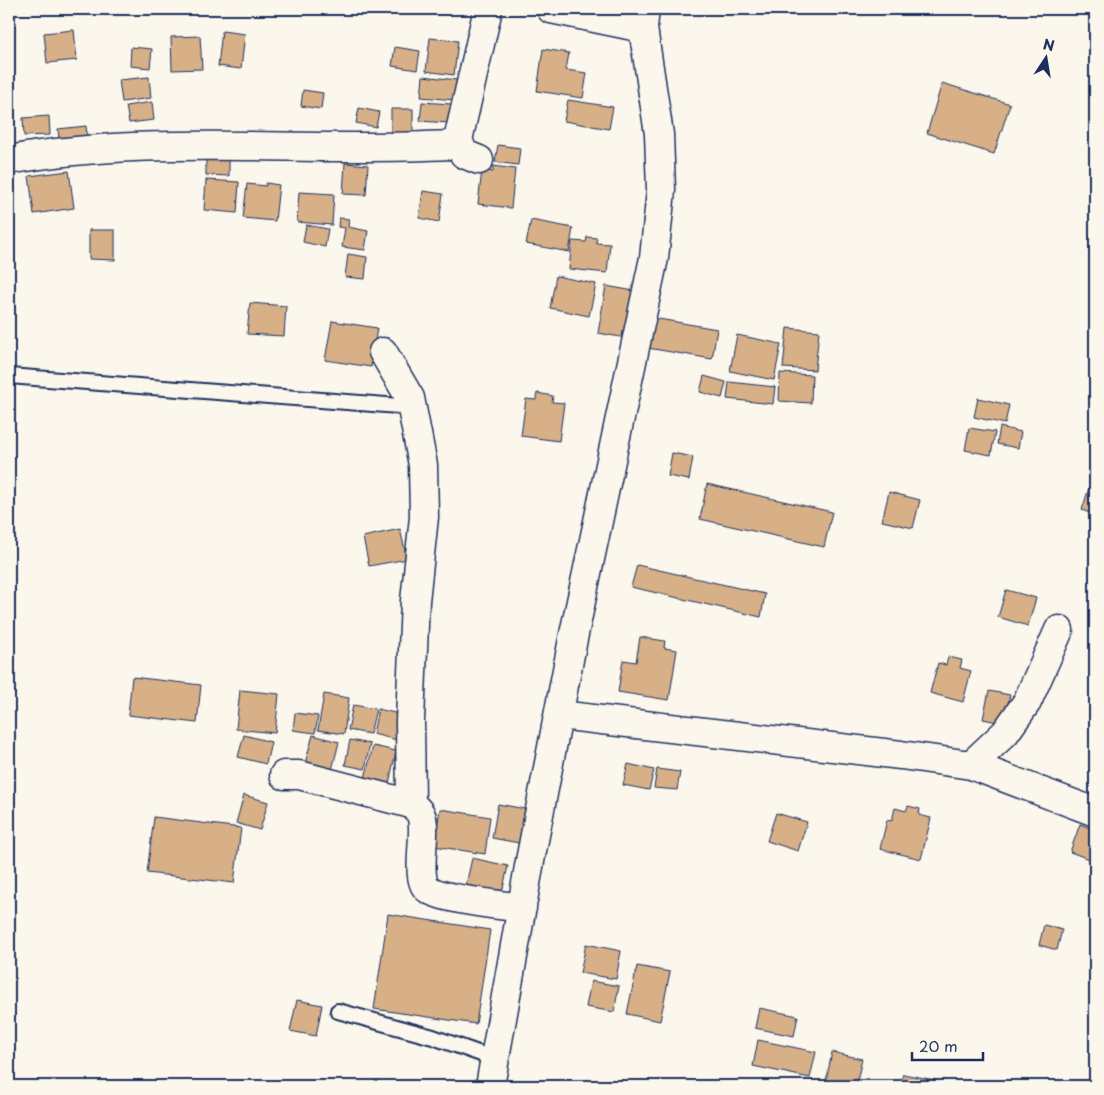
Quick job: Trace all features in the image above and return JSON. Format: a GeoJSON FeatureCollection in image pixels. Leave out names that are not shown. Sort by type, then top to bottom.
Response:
{"type":"FeatureCollection","features":[{"type":"Feature","properties":{"kind":"street"},"geometry":{"type":"LineString","coordinates":[[479,160],[464,154],[458,140],[488,9]]}},
{"type":"Feature","properties":{"kind":"street"},"geometry":{"type":"LineString","coordinates":[[490,1086],[559,715],[654,258],[662,190],[659,134],[644,18],[551,9]]}},
{"type":"Feature","properties":{"kind":"street"},"geometry":{"type":"LineString","coordinates":[[9,160],[135,145],[330,149],[450,145],[458,140]]}},
{"type":"Feature","properties":{"kind":"street"},"geometry":{"type":"LineString","coordinates":[[383,352],[410,398],[424,465],[424,516],[415,619],[410,721],[411,804]]}},
{"type":"Feature","properties":{"kind":"street"},"geometry":{"type":"LineString","coordinates":[[971,766],[1005,734],[1027,702],[1059,630]]}},
{"type":"Feature","properties":{"kind":"street"},"geometry":{"type":"LineString","coordinates":[[559,715],[902,755],[971,766],[1095,812]]}},
{"type":"Feature","properties":{"kind":"street"},"geometry":{"type":"LineString","coordinates":[[284,775],[299,775],[411,804],[421,813],[424,830],[422,881],[428,889],[444,894],[522,908]]}},
{"type":"Feature","properties":{"kind":"lane"},"geometry":{"type":"LineString","coordinates":[[9,376],[412,407]]}},
{"type":"Feature","properties":{"kind":"lane"},"geometry":{"type":"LineString","coordinates":[[338,1011],[432,1037],[495,1059]]}},
{"type":"Feature","properties":{"kind":"building"},"geometry":{"type":"Polygon","coordinates":[[[74,30],[77,60],[47,63],[44,33],[74,30]]]}},
{"type":"Feature","properties":{"kind":"building"},"geometry":{"type":"Polygon","coordinates":[[[222,31],[245,34],[241,69],[218,66],[222,31]]]}},
{"type":"Feature","properties":{"kind":"building"},"geometry":{"type":"Polygon","coordinates":[[[200,36],[202,69],[172,70],[171,37],[200,36]]]}},
{"type":"Feature","properties":{"kind":"building"},"geometry":{"type":"Polygon","coordinates":[[[430,38],[458,41],[454,75],[426,71],[430,38]]]}},
{"type":"Feature","properties":{"kind":"building"},"geometry":{"type":"Polygon","coordinates":[[[131,47],[152,49],[150,68],[130,66],[131,47]]]}},
{"type":"Feature","properties":{"kind":"building"},"geometry":{"type":"Polygon","coordinates":[[[395,47],[420,51],[417,70],[392,66],[395,47]]]}},
{"type":"Feature","properties":{"kind":"building"},"geometry":{"type":"Polygon","coordinates":[[[543,49],[569,53],[566,70],[587,73],[583,98],[537,91],[543,49]]]}},
{"type":"Feature","properties":{"kind":"building"},"geometry":{"type":"Polygon","coordinates":[[[423,76],[457,80],[455,100],[421,97],[423,76]]]}},
{"type":"Feature","properties":{"kind":"building"},"geometry":{"type":"Polygon","coordinates":[[[149,77],[151,98],[122,102],[119,80],[149,77]]]}},
{"type":"Feature","properties":{"kind":"building"},"geometry":{"type":"Polygon","coordinates":[[[942,83],[1010,104],[994,154],[927,133],[942,83]]]}},
{"type":"Feature","properties":{"kind":"building"},"geometry":{"type":"Polygon","coordinates":[[[303,90],[323,93],[321,109],[301,106],[303,90]]]}},
{"type":"Feature","properties":{"kind":"building"},"geometry":{"type":"Polygon","coordinates":[[[568,100],[613,107],[609,129],[564,121],[568,100]]]}},
{"type":"Feature","properties":{"kind":"building"},"geometry":{"type":"Polygon","coordinates":[[[152,102],[154,120],[129,123],[126,106],[152,102]]]}},
{"type":"Feature","properties":{"kind":"building"},"geometry":{"type":"Polygon","coordinates":[[[422,102],[451,104],[449,123],[420,121],[422,102]]]}},
{"type":"Feature","properties":{"kind":"building"},"geometry":{"type":"Polygon","coordinates":[[[359,108],[379,112],[376,127],[356,123],[359,108]]]}},
{"type":"Feature","properties":{"kind":"building"},"geometry":{"type":"Polygon","coordinates":[[[391,109],[413,109],[413,137],[391,136],[391,109]]]}},
{"type":"Feature","properties":{"kind":"building"},"geometry":{"type":"Polygon","coordinates":[[[49,116],[50,135],[24,136],[23,118],[49,116]]]}},
{"type":"Feature","properties":{"kind":"building"},"geometry":{"type":"Polygon","coordinates":[[[86,126],[88,145],[60,148],[58,129],[86,126]]]}},
{"type":"Feature","properties":{"kind":"building"},"geometry":{"type":"Polygon","coordinates":[[[498,145],[520,148],[518,165],[495,162],[498,145]]]}},
{"type":"Feature","properties":{"kind":"building"},"geometry":{"type":"Polygon","coordinates":[[[206,153],[229,153],[229,176],[206,175],[206,153]]]}},
{"type":"Feature","properties":{"kind":"building"},"geometry":{"type":"Polygon","coordinates":[[[345,163],[368,165],[366,195],[343,194],[345,163]]]}},
{"type":"Feature","properties":{"kind":"building"},"geometry":{"type":"Polygon","coordinates":[[[493,166],[515,169],[511,208],[478,204],[482,170],[493,172],[493,166]]]}},
{"type":"Feature","properties":{"kind":"building"},"geometry":{"type":"Polygon","coordinates":[[[69,171],[74,208],[34,214],[29,176],[69,171]]]}},
{"type":"Feature","properties":{"kind":"building"},"geometry":{"type":"Polygon","coordinates":[[[206,180],[239,182],[237,213],[204,210],[206,180]]]}},
{"type":"Feature","properties":{"kind":"building"},"geometry":{"type":"Polygon","coordinates":[[[266,183],[279,185],[275,221],[243,218],[247,184],[266,186],[266,183]]]}},
{"type":"Feature","properties":{"kind":"building"},"geometry":{"type":"Polygon","coordinates":[[[9,185],[15,185],[14,216],[9,216],[9,185]]]}},
{"type":"Feature","properties":{"kind":"building"},"geometry":{"type":"Polygon","coordinates":[[[423,191],[443,194],[439,222],[419,218],[423,191]]]}},
{"type":"Feature","properties":{"kind":"building"},"geometry":{"type":"Polygon","coordinates":[[[299,192],[334,194],[332,225],[297,222],[299,192]]]}},
{"type":"Feature","properties":{"kind":"building"},"geometry":{"type":"Polygon","coordinates":[[[339,218],[349,219],[348,227],[368,231],[365,250],[342,247],[345,228],[338,227],[339,218]]]}},
{"type":"Feature","properties":{"kind":"building"},"geometry":{"type":"Polygon","coordinates":[[[531,220],[573,228],[569,252],[526,244],[531,220]]]}},
{"type":"Feature","properties":{"kind":"building"},"geometry":{"type":"Polygon","coordinates":[[[306,225],[328,229],[325,247],[303,242],[306,225]]]}},
{"type":"Feature","properties":{"kind":"building"},"geometry":{"type":"Polygon","coordinates":[[[89,230],[115,230],[115,260],[89,259],[89,230]]]}},
{"type":"Feature","properties":{"kind":"building"},"geometry":{"type":"Polygon","coordinates":[[[587,237],[597,238],[596,243],[610,244],[607,273],[569,269],[572,241],[586,242],[587,237]]]}},
{"type":"Feature","properties":{"kind":"building"},"geometry":{"type":"Polygon","coordinates":[[[348,254],[367,257],[365,279],[345,277],[348,254]]]}},
{"type":"Feature","properties":{"kind":"building"},"geometry":{"type":"Polygon","coordinates":[[[556,276],[596,284],[589,316],[550,308],[556,276]]]}},
{"type":"Feature","properties":{"kind":"building"},"geometry":{"type":"Polygon","coordinates":[[[606,286],[634,291],[626,338],[598,333],[606,286]]]}},
{"type":"Feature","properties":{"kind":"building"},"geometry":{"type":"Polygon","coordinates":[[[250,303],[286,306],[284,336],[247,334],[250,303]]]}},
{"type":"Feature","properties":{"kind":"building"},"geometry":{"type":"Polygon","coordinates":[[[653,318],[717,329],[712,359],[648,348],[653,318]]]}},
{"type":"Feature","properties":{"kind":"building"},"geometry":{"type":"Polygon","coordinates":[[[332,321],[377,328],[371,367],[325,360],[332,321]]]}},
{"type":"Feature","properties":{"kind":"building"},"geometry":{"type":"Polygon","coordinates":[[[787,328],[819,331],[815,370],[783,368],[787,328]]]}},
{"type":"Feature","properties":{"kind":"building"},"geometry":{"type":"Polygon","coordinates":[[[737,335],[781,344],[774,380],[730,371],[737,335]]]}},
{"type":"Feature","properties":{"kind":"building"},"geometry":{"type":"Polygon","coordinates":[[[780,373],[812,375],[811,403],[779,401],[780,373]]]}},
{"type":"Feature","properties":{"kind":"building"},"geometry":{"type":"Polygon","coordinates":[[[704,376],[726,382],[722,398],[700,392],[704,376]]]}},
{"type":"Feature","properties":{"kind":"building"},"geometry":{"type":"Polygon","coordinates":[[[729,382],[775,387],[773,404],[727,399],[729,382]]]}},
{"type":"Feature","properties":{"kind":"building"},"geometry":{"type":"Polygon","coordinates":[[[537,393],[553,396],[552,402],[564,403],[559,441],[521,436],[526,399],[536,400],[537,393]]]}},
{"type":"Feature","properties":{"kind":"building"},"geometry":{"type":"Polygon","coordinates":[[[978,398],[1009,405],[1005,424],[974,417],[978,398]]]}},
{"type":"Feature","properties":{"kind":"building"},"geometry":{"type":"Polygon","coordinates":[[[1000,427],[1021,432],[1018,448],[997,444],[1000,427]]]}},
{"type":"Feature","properties":{"kind":"building"},"geometry":{"type":"Polygon","coordinates":[[[969,428],[995,432],[991,455],[965,450],[969,428]]]}},
{"type":"Feature","properties":{"kind":"building"},"geometry":{"type":"Polygon","coordinates":[[[672,453],[693,457],[689,480],[668,476],[672,453]]]}},
{"type":"Feature","properties":{"kind":"building"},"geometry":{"type":"Polygon","coordinates":[[[707,484],[832,512],[824,547],[700,519],[707,484]]]}},
{"type":"Feature","properties":{"kind":"building"},"geometry":{"type":"Polygon","coordinates":[[[1089,488],[1095,490],[1095,515],[1082,510],[1089,488]]]}},
{"type":"Feature","properties":{"kind":"building"},"geometry":{"type":"Polygon","coordinates":[[[889,492],[920,500],[913,528],[882,521],[889,492]]]}},
{"type":"Feature","properties":{"kind":"building"},"geometry":{"type":"Polygon","coordinates":[[[400,529],[407,559],[369,566],[363,537],[400,529]]]}},
{"type":"Feature","properties":{"kind":"building"},"geometry":{"type":"Polygon","coordinates":[[[637,565],[765,594],[761,617],[631,587],[637,565]]]}},
{"type":"Feature","properties":{"kind":"building"},"geometry":{"type":"Polygon","coordinates":[[[1006,590],[1036,598],[1028,626],[998,617],[1006,590]]]}},
{"type":"Feature","properties":{"kind":"building"},"geometry":{"type":"Polygon","coordinates":[[[640,637],[665,641],[664,648],[677,650],[669,700],[618,692],[623,660],[636,662],[640,637]]]}},
{"type":"Feature","properties":{"kind":"building"},"geometry":{"type":"Polygon","coordinates":[[[948,657],[962,660],[960,668],[971,671],[963,702],[930,693],[938,663],[946,665],[948,657]]]}},
{"type":"Feature","properties":{"kind":"building"},"geometry":{"type":"Polygon","coordinates":[[[132,677],[201,685],[197,723],[128,715],[132,677]]]}},
{"type":"Feature","properties":{"kind":"building"},"geometry":{"type":"Polygon","coordinates":[[[240,690],[279,694],[275,733],[236,729],[240,690]]]}},
{"type":"Feature","properties":{"kind":"building"},"geometry":{"type":"Polygon","coordinates":[[[989,691],[1010,695],[1003,723],[983,719],[989,691]]]}},
{"type":"Feature","properties":{"kind":"building"},"geometry":{"type":"Polygon","coordinates":[[[324,694],[349,698],[344,734],[318,730],[324,694]]]}},
{"type":"Feature","properties":{"kind":"building"},"geometry":{"type":"Polygon","coordinates":[[[353,705],[376,709],[370,734],[348,730],[353,705]]]}},
{"type":"Feature","properties":{"kind":"building"},"geometry":{"type":"Polygon","coordinates":[[[378,709],[403,715],[397,740],[373,734],[378,709]]]}},
{"type":"Feature","properties":{"kind":"building"},"geometry":{"type":"Polygon","coordinates":[[[295,713],[318,716],[315,733],[293,730],[295,713]]]}},
{"type":"Feature","properties":{"kind":"building"},"geometry":{"type":"Polygon","coordinates":[[[244,735],[271,742],[266,764],[238,757],[244,735]]]}},
{"type":"Feature","properties":{"kind":"building"},"geometry":{"type":"Polygon","coordinates":[[[313,735],[339,742],[332,770],[305,763],[313,735]]]}},
{"type":"Feature","properties":{"kind":"building"},"geometry":{"type":"Polygon","coordinates":[[[350,740],[370,744],[365,769],[345,765],[350,740]]]}},
{"type":"Feature","properties":{"kind":"building"},"geometry":{"type":"Polygon","coordinates":[[[373,746],[396,751],[388,788],[364,782],[373,746]]]}},
{"type":"Feature","properties":{"kind":"building"},"geometry":{"type":"Polygon","coordinates":[[[628,764],[654,770],[649,790],[623,785],[628,764]]]}},
{"type":"Feature","properties":{"kind":"building"},"geometry":{"type":"Polygon","coordinates":[[[657,769],[680,772],[677,790],[654,788],[657,769]]]}},
{"type":"Feature","properties":{"kind":"building"},"geometry":{"type":"Polygon","coordinates":[[[244,795],[268,802],[260,830],[236,823],[244,795]]]}},
{"type":"Feature","properties":{"kind":"building"},"geometry":{"type":"Polygon","coordinates":[[[498,804],[525,809],[519,843],[492,838],[498,804]]]}},
{"type":"Feature","properties":{"kind":"building"},"geometry":{"type":"Polygon","coordinates":[[[908,806],[920,809],[919,815],[931,818],[921,859],[880,849],[887,820],[892,821],[895,808],[906,811],[908,806]]]}},
{"type":"Feature","properties":{"kind":"building"},"geometry":{"type":"Polygon","coordinates":[[[440,809],[490,817],[485,854],[434,846],[440,809]]]}},
{"type":"Feature","properties":{"kind":"building"},"geometry":{"type":"Polygon","coordinates":[[[776,813],[807,822],[798,851],[767,841],[776,813]]]}},
{"type":"Feature","properties":{"kind":"building"},"geometry":{"type":"Polygon","coordinates":[[[154,817],[241,828],[234,883],[147,873],[154,817]]]}},
{"type":"Feature","properties":{"kind":"building"},"geometry":{"type":"Polygon","coordinates":[[[1080,824],[1095,830],[1095,861],[1070,852],[1080,824]]]}},
{"type":"Feature","properties":{"kind":"building"},"geometry":{"type":"Polygon","coordinates":[[[472,858],[508,866],[500,902],[464,894],[472,858]]]}},
{"type":"Feature","properties":{"kind":"building"},"geometry":{"type":"Polygon","coordinates":[[[388,914],[490,930],[476,1024],[374,1009],[388,914]]]}},
{"type":"Feature","properties":{"kind":"building"},"geometry":{"type":"Polygon","coordinates":[[[1044,925],[1062,930],[1057,950],[1039,945],[1044,925]]]}},
{"type":"Feature","properties":{"kind":"building"},"geometry":{"type":"Polygon","coordinates":[[[586,944],[621,951],[616,979],[580,973],[586,944]]]}},
{"type":"Feature","properties":{"kind":"building"},"geometry":{"type":"Polygon","coordinates":[[[637,966],[670,972],[660,1021],[627,1014],[637,966]]]}},
{"type":"Feature","properties":{"kind":"building"},"geometry":{"type":"Polygon","coordinates":[[[591,981],[619,986],[614,1012],[586,1007],[591,981]]]}},
{"type":"Feature","properties":{"kind":"building"},"geometry":{"type":"Polygon","coordinates":[[[297,1000],[322,1005],[316,1036],[290,1031],[297,1000]]]}},
{"type":"Feature","properties":{"kind":"building"},"geometry":{"type":"Polygon","coordinates":[[[759,1008],[798,1016],[794,1036],[755,1028],[759,1008]]]}},
{"type":"Feature","properties":{"kind":"building"},"geometry":{"type":"Polygon","coordinates":[[[758,1040],[816,1052],[810,1078],[753,1066],[758,1040]]]}},
{"type":"Feature","properties":{"kind":"building"},"geometry":{"type":"Polygon","coordinates":[[[832,1052],[862,1059],[856,1086],[825,1086],[832,1052]]]}},
{"type":"Feature","properties":{"kind":"building"},"geometry":{"type":"Polygon","coordinates":[[[903,1074],[935,1080],[933,1086],[900,1086],[903,1074]]]}}]}
